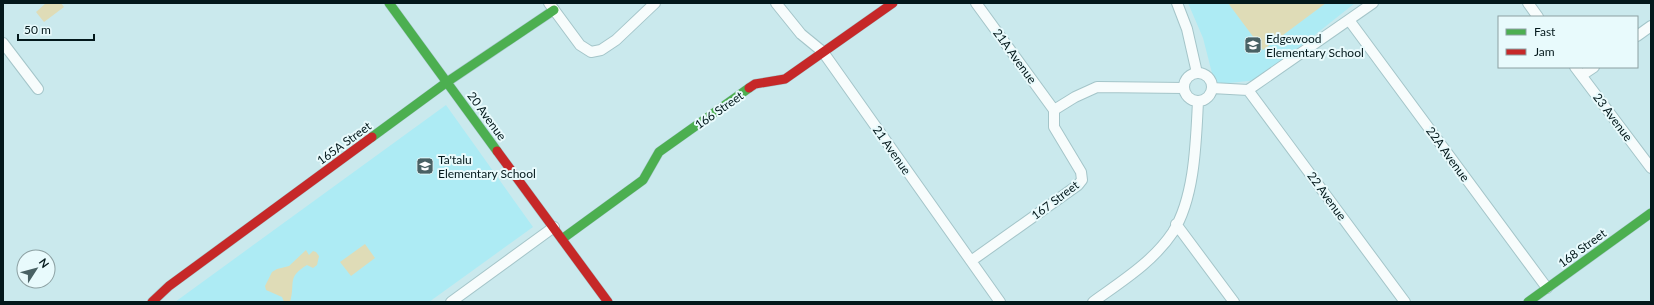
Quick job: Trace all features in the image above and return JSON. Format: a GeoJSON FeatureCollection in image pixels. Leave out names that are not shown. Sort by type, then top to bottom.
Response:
{"type":"FeatureCollection","features":[{"type":"Feature","properties":{"kind":"street","name":"20 Avenue"},"geometry":{"type":"LineString","coordinates":[[389,3],[608,302]]}},
{"type":"Feature","properties":{"kind":"street"},"geometry":{"type":"LineString","coordinates":[[552,6],[580,45],[591,52],[601,50],[616,40],[655,3]]}},
{"type":"Feature","properties":{"kind":"street","name":"21 Avenue"},"geometry":{"type":"LineString","coordinates":[[776,3],[802,34],[823,52],[1000,302]]}},
{"type":"Feature","properties":{"kind":"street","name":"166 Street"},"geometry":{"type":"LineString","coordinates":[[562,239],[643,180],[659,152],[755,84],[786,79],[893,3]]}},
{"type":"Feature","properties":{"kind":"street","name":"21A Avenue"},"geometry":{"type":"LineString","coordinates":[[976,3],[1054,110]]}},
{"type":"Feature","properties":{"kind":"street"},"geometry":{"type":"LineString","coordinates":[[1177,3],[1187,29],[1197,73]]}},
{"type":"Feature","properties":{"kind":"street"},"geometry":{"type":"LineString","coordinates":[[1212,88],[1248,90],[1372,3]]}},
{"type":"Feature","properties":{"kind":"street"},"geometry":{"type":"LineString","coordinates":[[1528,3],[1537,16]]}},
{"type":"Feature","properties":{"kind":"street","name":"165A Street"},"geometry":{"type":"LineString","coordinates":[[152,302],[169,286],[552,6]]}},
{"type":"Feature","properties":{"kind":"street","name":"22A Avenue"},"geometry":{"type":"LineString","coordinates":[[1349,20],[1547,288]]}},
{"type":"Feature","properties":{"kind":"street"},"geometry":{"type":"LineString","coordinates":[[1638,35],[1651,26]]}},
{"type":"Feature","properties":{"kind":"street"},"geometry":{"type":"LineString","coordinates":[[3,43],[38,89]]}},
{"type":"Feature","properties":{"kind":"street"},"geometry":{"type":"LineString","coordinates":[[1578,71],[1590,68]]}},
{"type":"Feature","properties":{"kind":"street","name":"23 Avenue"},"geometry":{"type":"LineString","coordinates":[[1578,71],[1651,168]]}},
{"type":"Feature","properties":{"kind":"street"},"geometry":{"type":"LineString","coordinates":[[1197,73],[1206,76],[1212,83],[1212,88],[1206,99],[1198,101],[1190,98],[1184,88],[1189,77],[1197,73]]}},
{"type":"Feature","properties":{"kind":"street"},"geometry":{"type":"LineString","coordinates":[[1054,110],[1075,97],[1097,87],[1184,88]]}},
{"type":"Feature","properties":{"kind":"street","name":"22 Avenue"},"geometry":{"type":"LineString","coordinates":[[1248,90],[1405,302]]}},
{"type":"Feature","properties":{"kind":"street"},"geometry":{"type":"LineString","coordinates":[[1093,302],[1138,270],[1157,251],[1176,224],[1186,201],[1193,170],[1198,101]]}},
{"type":"Feature","properties":{"kind":"street","name":"167 Street"},"geometry":{"type":"LineString","coordinates":[[971,261],[1041,212],[1078,185],[1082,180],[1081,172],[1054,127],[1054,110]]}},
{"type":"Feature","properties":{"kind":"street","name":"168 Street"},"geometry":{"type":"LineString","coordinates":[[1528,302],[1651,213]]}},
{"type":"Feature","properties":{"kind":"street"},"geometry":{"type":"LineString","coordinates":[[1176,224],[1234,302]]}},
{"type":"Feature","properties":{"kind":"street"},"geometry":{"type":"LineString","coordinates":[[451,302],[554,227]]}},
{"type":"Feature","properties":{"kind":"shaded area"},"geometry":{"type":"Polygon","coordinates":[[[46,3],[61,3],[64,7],[44,22],[36,12],[46,3]]]}},
{"type":"Feature","properties":{"kind":"shaded area","name":"Edgewood Elementary School"},"geometry":{"type":"Polygon","coordinates":[[[1188,3],[1355,3],[1258,80],[1219,84],[1213,77],[1203,38],[1188,3]]]}},
{"type":"Feature","properties":{"kind":"shaded area"},"geometry":{"type":"Polygon","coordinates":[[[1228,3],[1326,3],[1263,50],[1228,3]]]}},
{"type":"Feature","properties":{"kind":"shaded area","name":"Ta'talu Elementary School"},"geometry":{"type":"Polygon","coordinates":[[[446,105],[533,227],[429,302],[175,302],[446,105]]]}},
{"type":"Feature","properties":{"kind":"shaded area"},"geometry":{"type":"Polygon","coordinates":[[[365,244],[375,258],[351,276],[340,262],[365,244]]]}},
{"type":"Feature","properties":{"kind":"shaded area"},"geometry":{"type":"Polygon","coordinates":[[[306,250],[309,255],[313,251],[319,256],[317,265],[313,268],[307,265],[296,273],[293,281],[290,302],[284,302],[282,297],[266,290],[265,286],[272,272],[289,266],[306,250]]]}},
{"type":"Feature","properties":{"kind":"traffic: fast"},"geometry":{"type":"LineString","coordinates":[[389,3],[497,151]]}},
{"type":"Feature","properties":{"kind":"traffic: fast"},"geometry":{"type":"LineString","coordinates":[[372,137],[447,82],[554,10]]}},
{"type":"Feature","properties":{"kind":"traffic: fast"},"geometry":{"type":"LineString","coordinates":[[562,239],[643,180],[659,152],[749,88]]}},
{"type":"Feature","properties":{"kind":"traffic: fast"},"geometry":{"type":"LineString","coordinates":[[1528,302],[1651,213]]}},
{"type":"Feature","properties":{"kind":"traffic: jam"},"geometry":{"type":"LineString","coordinates":[[749,88],[755,84],[785,79],[893,3]]}},
{"type":"Feature","properties":{"kind":"traffic: jam"},"geometry":{"type":"LineString","coordinates":[[152,302],[169,286],[372,137]]}},
{"type":"Feature","properties":{"kind":"traffic: jam"},"geometry":{"type":"LineString","coordinates":[[497,151],[608,302]]}},
{"type":"Feature","properties":{"kind":"place","name":"Edgewood Elementary School"},"geometry":{"type":"Point","coordinates":[1253,45]}},
{"type":"Feature","properties":{"kind":"place","name":"Ta'talu Elementary School"},"geometry":{"type":"Point","coordinates":[425,166]}}]}
